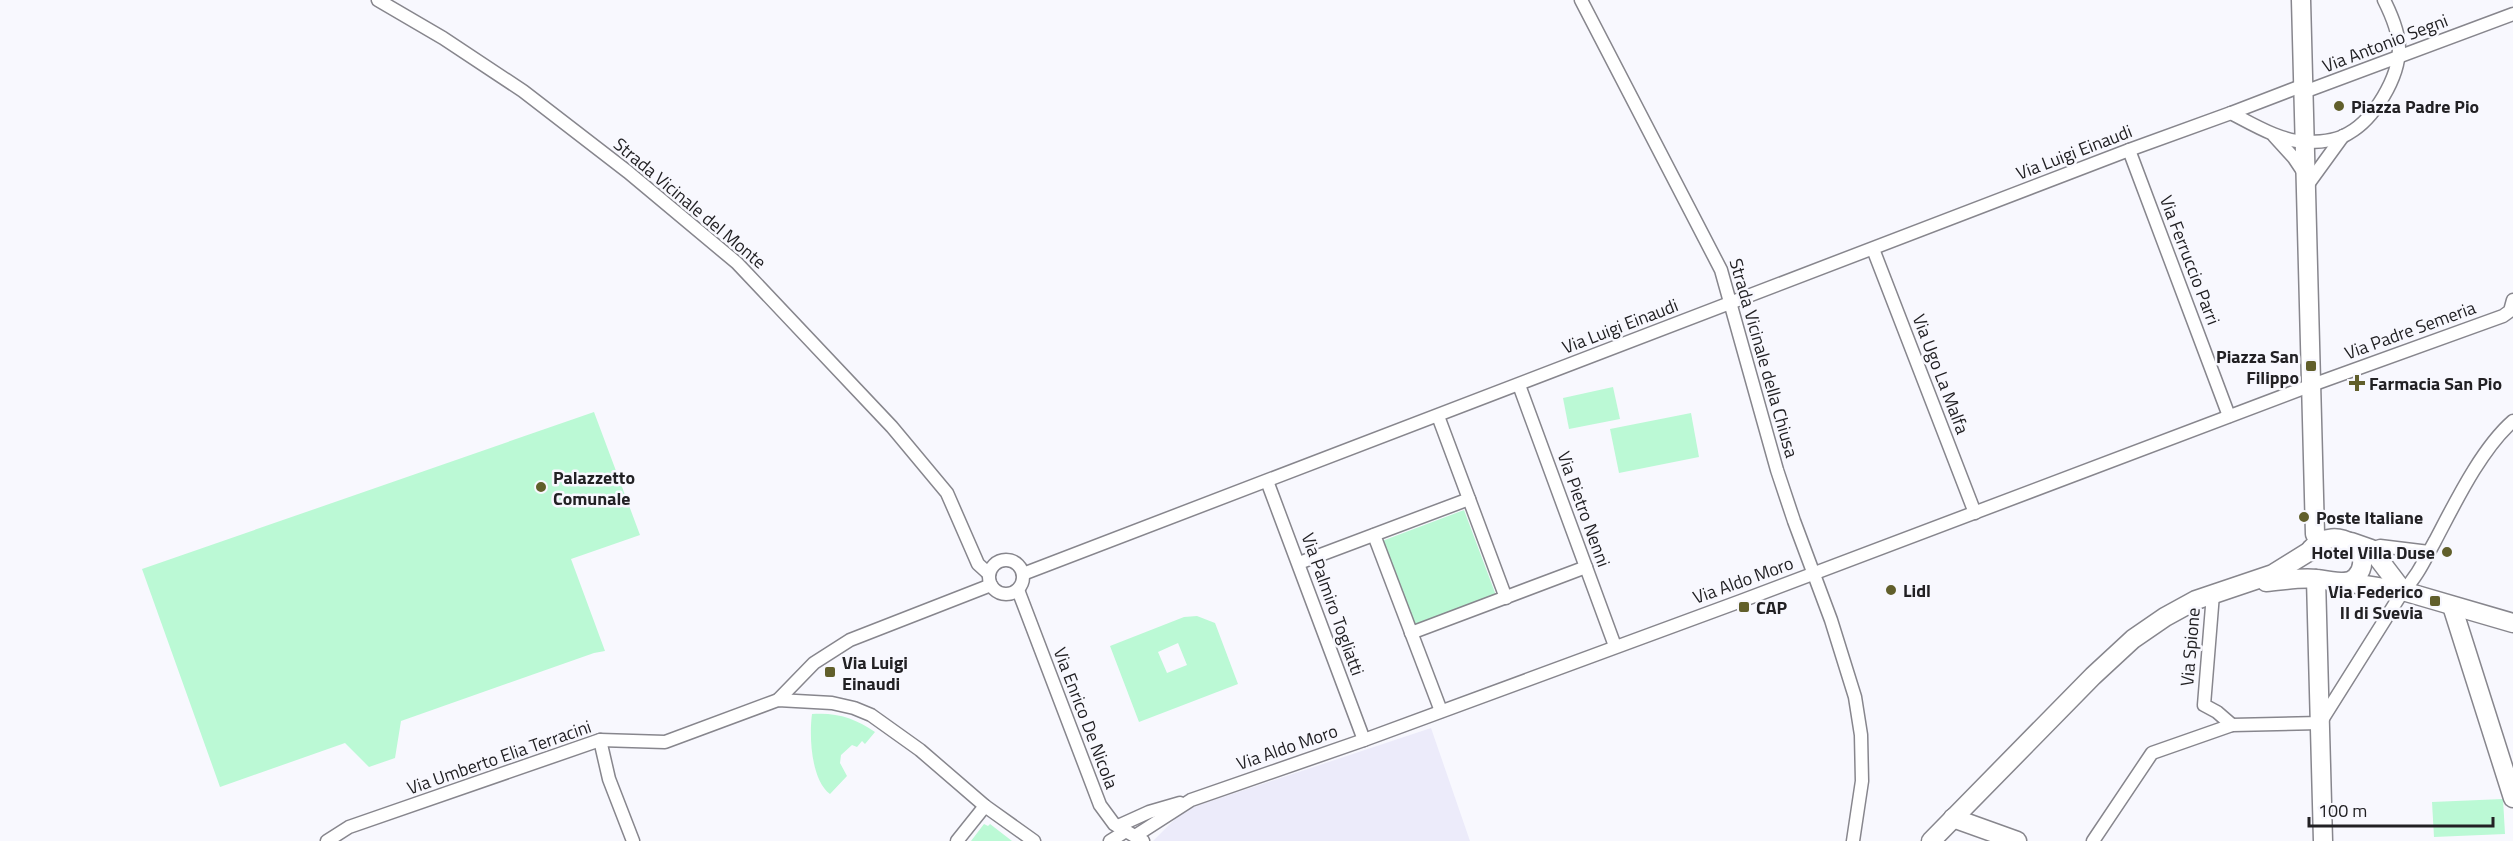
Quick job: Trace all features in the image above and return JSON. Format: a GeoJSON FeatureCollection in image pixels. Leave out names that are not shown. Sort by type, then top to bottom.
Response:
{"type":"FeatureCollection","features":[{"type":"Feature","properties":{"kind":"main road"},"geometry":{"type":"LineString","coordinates":[[2301,0],[2315,534],[2309,568],[2316,579],[2323,841]]}},
{"type":"Feature","properties":{"kind":"main road"},"geometry":{"type":"LineString","coordinates":[[1931,841],[2122,648],[2165,617],[2213,594],[2285,568],[2314,546],[2330,539],[2351,542],[2371,549],[2403,591]]}},
{"type":"Feature","properties":{"kind":"main road"},"geometry":{"type":"LineString","coordinates":[[2345,582],[2356,576],[2360,568],[2358,552],[2351,542]]}},
{"type":"Feature","properties":{"kind":"main road"},"geometry":{"type":"LineString","coordinates":[[2245,584],[2316,579],[2345,582],[2403,591],[2513,623]]}},
{"type":"Feature","properties":{"kind":"main road"},"geometry":{"type":"LineString","coordinates":[[2452,606],[2513,798]]}},
{"type":"Feature","properties":{"kind":"main road"},"geometry":{"type":"LineString","coordinates":[[1953,818],[2016,841]]}},
{"type":"Feature","properties":{"kind":"street","name":"Strada Vicinale del Monte"},"geometry":{"type":"LineString","coordinates":[[378,0],[444,38],[523,91],[628,172],[737,263],[892,427],[947,493],[978,564],[990,580]]}},
{"type":"Feature","properties":{"kind":"street","name":"Strada Vicinale della Chiusa"},"geometry":{"type":"LineString","coordinates":[[1581,0],[1637,112],[1717,258],[1781,480],[1831,620],[1858,710],[1862,781],[1853,841]]}},
{"type":"Feature","properties":{"kind":"street"},"geometry":{"type":"LineString","coordinates":[[2230,113],[2271,133],[2305,142],[2336,139],[2362,123],[2373,110],[2393,75],[2399,57],[2398,37],[2384,0]]}},
{"type":"Feature","properties":{"kind":"street","name":"Via Antonio Segni"},"geometry":{"type":"LineString","coordinates":[[2304,89],[2399,57],[2513,14]]}},
{"type":"Feature","properties":{"kind":"street","name":"Via Luigi Einaudi"},"geometry":{"type":"LineString","coordinates":[[1023,574],[2129,150],[2304,89]]}},
{"type":"Feature","properties":{"kind":"street"},"geometry":{"type":"LineString","coordinates":[[2271,133],[2294,158],[2306,181],[2344,135]]}},
{"type":"Feature","properties":{"kind":"street","name":"Via Ferruccio Parri"},"geometry":{"type":"LineString","coordinates":[[2129,150],[2229,416]]}},
{"type":"Feature","properties":{"kind":"street","name":"Via Ugo La Malfa"},"geometry":{"type":"LineString","coordinates":[[1873,249],[1975,513]]}},
{"type":"Feature","properties":{"kind":"street","name":"Via Padre Semeria"},"geometry":{"type":"LineString","coordinates":[[2312,384],[2503,316],[2510,311],[2513,300]]}},
{"type":"Feature","properties":{"kind":"street","name":"Via Aldo Moro"},"geometry":{"type":"LineString","coordinates":[[1130,834],[1149,812],[1364,740],[1975,513],[2312,384]]}},
{"type":"Feature","properties":{"kind":"street","name":"Via Pietro Nenni"},"geometry":{"type":"LineString","coordinates":[[1519,385],[1615,646]]}},
{"type":"Feature","properties":{"kind":"street"},"geometry":{"type":"LineString","coordinates":[[1438,416],[1506,597]]}},
{"type":"Feature","properties":{"kind":"street"},"geometry":{"type":"LineString","coordinates":[[2093,841],[2152,753],[2232,725],[2320,723],[2403,591],[2414,580],[2496,436],[2513,422]]}},
{"type":"Feature","properties":{"kind":"street","name":"Via Palmiro Togliatti"},"geometry":{"type":"LineString","coordinates":[[1267,481],[1364,740]]}},
{"type":"Feature","properties":{"kind":"street"},"geometry":{"type":"LineString","coordinates":[[1299,563],[1469,499]]}},
{"type":"Feature","properties":{"kind":"street"},"geometry":{"type":"LineString","coordinates":[[1374,535],[1441,711]]}},
{"type":"Feature","properties":{"kind":"street"},"geometry":{"type":"LineString","coordinates":[[2371,549],[2380,546],[2429,552]]}},
{"type":"Feature","properties":{"kind":"street"},"geometry":{"type":"LineString","coordinates":[[1006,560],[1017,564],[1023,574],[1023,582],[1014,593],[1003,594],[994,589],[990,580],[995,564],[1006,560]]}},
{"type":"Feature","properties":{"kind":"street"},"geometry":{"type":"LineString","coordinates":[[1411,633],[1586,567]]}},
{"type":"Feature","properties":{"kind":"street"},"geometry":{"type":"LineString","coordinates":[[778,700],[814,663],[850,640],[990,580]]}},
{"type":"Feature","properties":{"kind":"street","name":"Via Enrico De Nicola"},"geometry":{"type":"LineString","coordinates":[[1018,590],[1100,805],[1106,815],[1130,834]]}},
{"type":"Feature","properties":{"kind":"street","name":"Via Spione"},"geometry":{"type":"LineString","coordinates":[[2213,594],[2204,705],[2217,712],[2232,725]]}},
{"type":"Feature","properties":{"kind":"street","name":"Via Umberto Elia Terracini"},"geometry":{"type":"LineString","coordinates":[[327,841],[350,827],[600,740],[665,741],[778,700],[807,701],[854,708],[871,715],[920,750],[986,806],[1034,841]]}},
{"type":"Feature","properties":{"kind":"street"},"geometry":{"type":"LineString","coordinates":[[600,740],[609,779],[633,841]]}},
{"type":"Feature","properties":{"kind":"street","name":"Via Aldo Moro"},"geometry":{"type":"LineString","coordinates":[[1130,834],[1184,802]]}},
{"type":"Feature","properties":{"kind":"street"},"geometry":{"type":"LineString","coordinates":[[957,841],[986,806]]}},
{"type":"Feature","properties":{"kind":"street"},"geometry":{"type":"LineString","coordinates":[[1110,841],[1130,834]]}},
{"type":"Feature","properties":{"kind":"shaded area"},"geometry":{"type":"Polygon","coordinates":[[[1431,728],[1470,841],[1153,841],[1184,810],[1431,728]]]}},
{"type":"Feature","properties":{"kind":"green space"},"geometry":{"type":"Polygon","coordinates":[[[1613,387],[1620,419],[1569,429],[1563,398],[1613,387]]]}},
{"type":"Feature","properties":{"kind":"green space"},"geometry":{"type":"Polygon","coordinates":[[[594,412],[640,535],[571,559],[605,651],[401,721],[395,758],[369,767],[345,743],[220,787],[142,569],[594,412]]]}},
{"type":"Feature","properties":{"kind":"green space"},"geometry":{"type":"Polygon","coordinates":[[[1691,413],[1699,457],[1619,473],[1610,429],[1691,413]]]}},
{"type":"Feature","properties":{"kind":"green space"},"geometry":{"type":"Polygon","coordinates":[[[1464,510],[1497,598],[1415,629],[1382,541],[1464,510]]]}},
{"type":"Feature","properties":{"kind":"green space"},"geometry":{"type":"Polygon","coordinates":[[[1197,616],[1215,623],[1238,684],[1139,722],[1110,646],[1184,617],[1197,616]],[[1178,643],[1158,652],[1167,673],[1187,665],[1178,643]]]}},
{"type":"Feature","properties":{"kind":"green space"},"geometry":{"type":"Polygon","coordinates":[[[812,714],[845,717],[875,732],[865,744],[862,741],[857,747],[852,745],[841,755],[840,763],[847,776],[830,794],[819,779],[815,768],[811,745],[812,714]]]}},
{"type":"Feature","properties":{"kind":"green space"},"geometry":{"type":"Polygon","coordinates":[[[2503,799],[2505,834],[2434,837],[2432,802],[2503,799]]]}},
{"type":"Feature","properties":{"kind":"green space"},"geometry":{"type":"Polygon","coordinates":[[[984,824],[988,826],[990,824],[1012,841],[971,841],[984,824]]]}},
{"type":"Feature","properties":{"kind":"place","name":"Piazza Padre Pio"},"geometry":{"type":"Point","coordinates":[2339,106]}},
{"type":"Feature","properties":{"kind":"place","name":"Piazza San Filippo"},"geometry":{"type":"Point","coordinates":[2311,366]}},
{"type":"Feature","properties":{"kind":"place","name":"Farmacia San Pio"},"geometry":{"type":"Point","coordinates":[2357,383]}},
{"type":"Feature","properties":{"kind":"place","name":"Palazzetto Comunale"},"geometry":{"type":"Point","coordinates":[541,487]}},
{"type":"Feature","properties":{"kind":"place","name":"Poste Italiane"},"geometry":{"type":"Point","coordinates":[2304,517]}},
{"type":"Feature","properties":{"kind":"place","name":"Hotel Villa Duse"},"geometry":{"type":"Point","coordinates":[2447,552]}},
{"type":"Feature","properties":{"kind":"place","name":"Lidl"},"geometry":{"type":"Point","coordinates":[1891,590]}},
{"type":"Feature","properties":{"kind":"place","name":"Via Federico II di Svevia"},"geometry":{"type":"Point","coordinates":[2435,601]}},
{"type":"Feature","properties":{"kind":"place","name":"CAP"},"geometry":{"type":"Point","coordinates":[1744,607]}},
{"type":"Feature","properties":{"kind":"place","name":"Via Luigi Einaudi"},"geometry":{"type":"Point","coordinates":[830,672]}}]}
